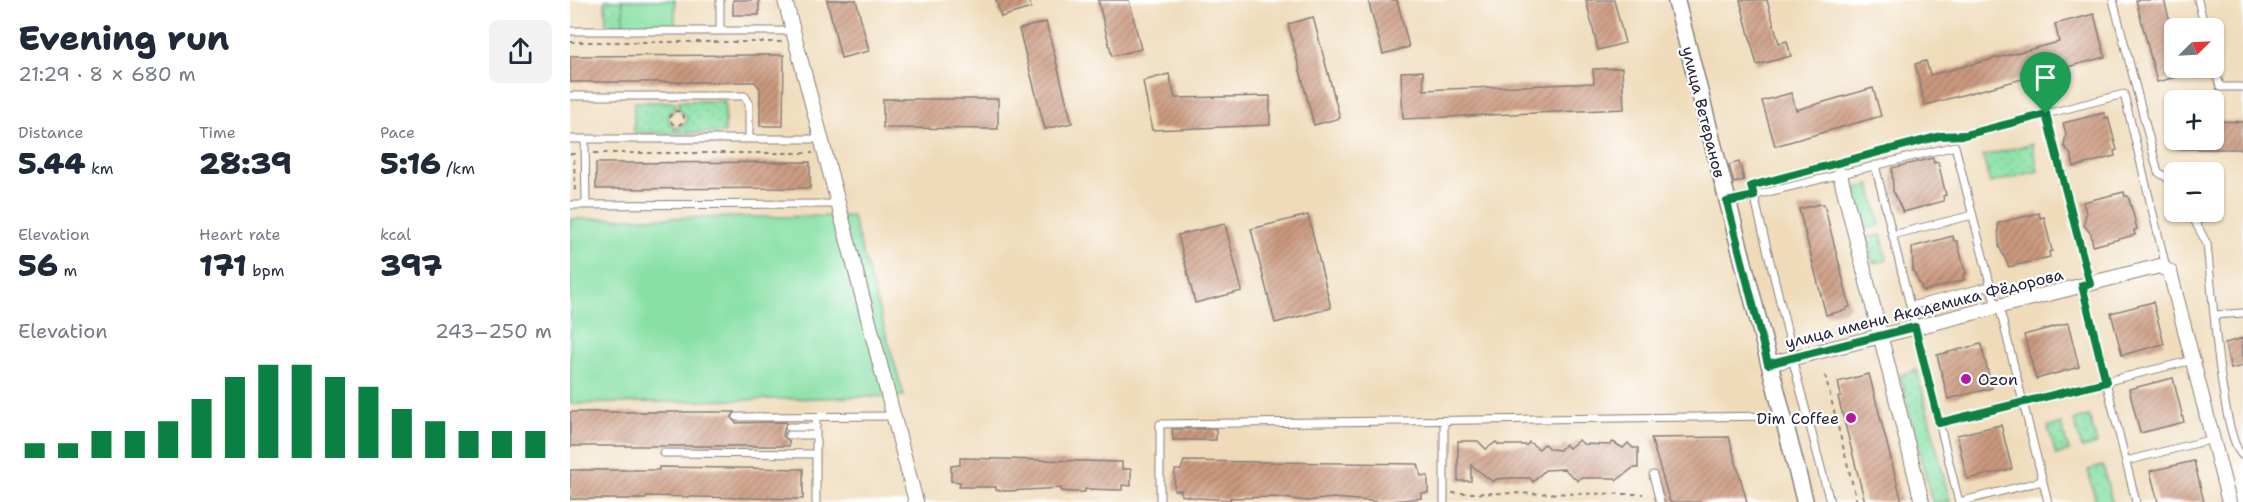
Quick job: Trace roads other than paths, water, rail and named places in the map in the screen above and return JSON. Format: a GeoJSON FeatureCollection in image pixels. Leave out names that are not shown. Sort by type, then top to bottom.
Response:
{"type":"FeatureCollection","features":[{"type":"Feature","properties":{"kind":"street"},"geometry":{"type":"LineString","coordinates":[[785,0],[790,37],[820,139],[916,502]]}},
{"type":"Feature","properties":{"kind":"street","name":"улица Ветеранов"},"geometry":{"type":"LineString","coordinates":[[1671,0],[1804,502]]}},
{"type":"Feature","properties":{"kind":"street","name":"улица Ветеранов"},"geometry":{"type":"LineString","coordinates":[[1676,0],[1800,502]]}},
{"type":"Feature","properties":{"kind":"street"},"geometry":{"type":"LineString","coordinates":[[1840,174],[1922,502]]}},
{"type":"Feature","properties":{"kind":"street","name":"улица имени Академика Фёдорова"},"geometry":{"type":"LineString","coordinates":[[1768,364],[2160,266],[2166,268]]}},
{"type":"Feature","properties":{"kind":"street"},"geometry":{"type":"LineString","coordinates":[[2166,268],[2170,272],[2229,502]]}},
{"type":"Feature","properties":{"kind":"lane"},"geometry":{"type":"LineString","coordinates":[[720,0],[720,31]]}},
{"type":"Feature","properties":{"kind":"lane"},"geometry":{"type":"LineString","coordinates":[[2113,0],[2158,172],[2164,176]]}},
{"type":"Feature","properties":{"kind":"lane"},"geometry":{"type":"LineString","coordinates":[[2198,0],[2202,18]]}},
{"type":"Feature","properties":{"kind":"lane"},"geometry":{"type":"LineString","coordinates":[[570,32],[720,31],[790,37]]}},
{"type":"Feature","properties":{"kind":"lane"},"geometry":{"type":"LineString","coordinates":[[2218,78],[2220,87],[2243,87]]}},
{"type":"Feature","properties":{"kind":"lane"},"geometry":{"type":"LineString","coordinates":[[1965,135],[2124,94],[2166,268]]}},
{"type":"Feature","properties":{"kind":"lane"},"geometry":{"type":"LineString","coordinates":[[570,96],[745,96],[748,103],[749,139]]}},
{"type":"Feature","properties":{"kind":"lane"},"geometry":{"type":"LineString","coordinates":[[2046,114],[2086,284],[2106,382],[2136,502]]}},
{"type":"Feature","properties":{"kind":"lane"},"geometry":{"type":"LineString","coordinates":[[570,139],[820,139]]}},
{"type":"Feature","properties":{"kind":"lane"},"geometry":{"type":"LineString","coordinates":[[585,139],[586,205]]}},
{"type":"Feature","properties":{"kind":"lane"},"geometry":{"type":"LineString","coordinates":[[1725,203],[1955,146],[2048,502]]}},
{"type":"Feature","properties":{"kind":"lane"},"geometry":{"type":"LineString","coordinates":[[1875,165],[1959,502],[2043,481]]}},
{"type":"Feature","properties":{"kind":"lane"},"geometry":{"type":"LineString","coordinates":[[1754,196],[1830,502]]}},
{"type":"Feature","properties":{"kind":"lane"},"geometry":{"type":"LineString","coordinates":[[570,205],[837,204]]}},
{"type":"Feature","properties":{"kind":"lane"},"geometry":{"type":"LineString","coordinates":[[1892,234],[1972,215]]}},
{"type":"Feature","properties":{"kind":"lane"},"geometry":{"type":"LineString","coordinates":[[2195,222],[2207,244],[2214,315],[2231,432],[2239,453],[2243,456]]}},
{"type":"Feature","properties":{"kind":"lane"},"geometry":{"type":"LineString","coordinates":[[1910,306],[1990,286]]}},
{"type":"Feature","properties":{"kind":"lane"},"geometry":{"type":"LineString","coordinates":[[2214,315],[2243,313]]}},
{"type":"Feature","properties":{"kind":"lane"},"geometry":{"type":"LineString","coordinates":[[1939,423],[2193,360]]}},
{"type":"Feature","properties":{"kind":"lane"},"geometry":{"type":"LineString","coordinates":[[737,417],[894,416]]}},
{"type":"Feature","properties":{"kind":"lane"},"geometry":{"type":"LineString","coordinates":[[1160,502],[1160,424],[1777,416]]}},
{"type":"Feature","properties":{"kind":"lane"},"geometry":{"type":"LineString","coordinates":[[816,417],[816,502]]}},
{"type":"Feature","properties":{"kind":"lane"},"geometry":{"type":"LineString","coordinates":[[1444,422],[1444,502]]}},
{"type":"Feature","properties":{"kind":"lane"},"geometry":{"type":"LineString","coordinates":[[789,431],[816,431]]}},
{"type":"Feature","properties":{"kind":"lane"},"geometry":{"type":"LineString","coordinates":[[2126,461],[2213,439]]}},
{"type":"Feature","properties":{"kind":"lane"},"geometry":{"type":"LineString","coordinates":[[663,453],[816,454]]}},
{"type":"Feature","properties":{"kind":"lane"},"geometry":{"type":"LineString","coordinates":[[1653,475],[1660,502]]}},
{"type":"Feature","properties":{"kind":"place","name":"Ozon"},"geometry":{"type":"Point","coordinates":[1966,379]}},
{"type":"Feature","properties":{"kind":"place","name":"Dim Coffee"},"geometry":{"type":"Point","coordinates":[1851,418]}}]}
